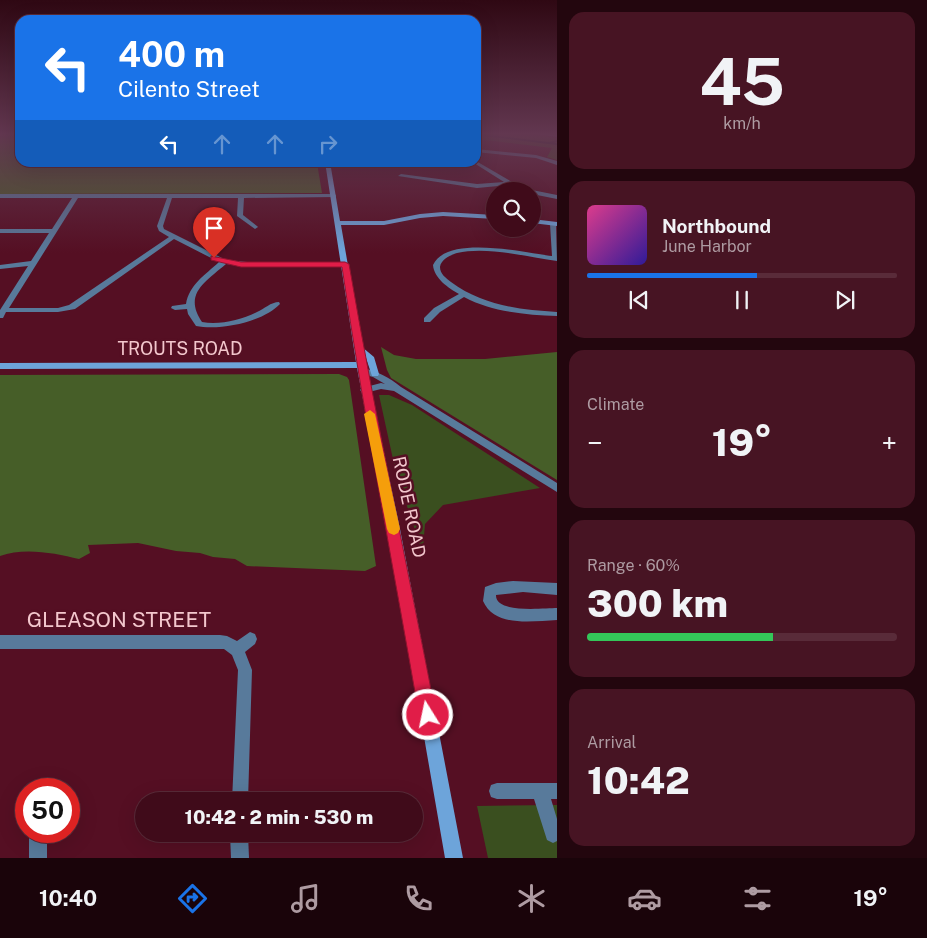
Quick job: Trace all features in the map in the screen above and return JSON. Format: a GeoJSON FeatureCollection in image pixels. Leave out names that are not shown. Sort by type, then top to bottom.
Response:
{"type":"FeatureCollection","features":[{"type":"Feature","properties":{"kind":"main road","name":"RODE ROAD"},"geometry":{"type":"LineString","coordinates":[[329,173],[365,390],[394,530],[454,858]]}},
{"type":"Feature","properties":{"kind":"main road"},"geometry":{"type":"LineString","coordinates":[[338,223],[384,223],[443,214],[486,216]]}},
{"type":"Feature","properties":{"kind":"main road"},"geometry":{"type":"LineString","coordinates":[[541,222],[555,224]]}},
{"type":"Feature","properties":{"kind":"main road"},"geometry":{"type":"LineString","coordinates":[[359,349],[370,357],[376,374]]}},
{"type":"Feature","properties":{"kind":"main road","name":"TROUTS ROAD"},"geometry":{"type":"LineString","coordinates":[[0,366],[361,368]]}},
{"type":"Feature","properties":{"kind":"street"},"geometry":{"type":"LineString","coordinates":[[494,173],[508,182]]}},
{"type":"Feature","properties":{"kind":"street"},"geometry":{"type":"LineString","coordinates":[[401,176],[476,186],[486,185]]}},
{"type":"Feature","properties":{"kind":"street"},"geometry":{"type":"LineString","coordinates":[[541,194],[557,197]]}},
{"type":"Feature","properties":{"kind":"street"},"geometry":{"type":"LineString","coordinates":[[0,196],[334,196]]}},
{"type":"Feature","properties":{"kind":"street"},"geometry":{"type":"LineString","coordinates":[[2,313],[76,196]]}},
{"type":"Feature","properties":{"kind":"street"},"geometry":{"type":"LineString","coordinates":[[170,196],[161,228],[173,237],[224,262],[247,264],[345,264]]}},
{"type":"Feature","properties":{"kind":"street"},"geometry":{"type":"LineString","coordinates":[[241,196],[240,216],[255,227]]}},
{"type":"Feature","properties":{"kind":"street"},"geometry":{"type":"LineString","coordinates":[[555,224],[556,259],[476,250],[449,254],[438,261],[438,272],[449,284],[464,294],[504,308],[557,314]]}},
{"type":"Feature","properties":{"kind":"street"},"geometry":{"type":"LineString","coordinates":[[0,231],[54,231]]}},
{"type":"Feature","properties":{"kind":"street"},"geometry":{"type":"LineString","coordinates":[[2,313],[58,310],[72,307],[173,237]]}},
{"type":"Feature","properties":{"kind":"street"},"geometry":{"type":"LineString","coordinates":[[224,262],[192,291],[189,298],[197,322],[207,326],[251,318],[268,312],[276,304]]}},
{"type":"Feature","properties":{"kind":"street"},"geometry":{"type":"LineString","coordinates":[[0,267],[35,263]]}},
{"type":"Feature","properties":{"kind":"street"},"geometry":{"type":"LineString","coordinates":[[428,320],[437,310],[464,294]]}},
{"type":"Feature","properties":{"kind":"street"},"geometry":{"type":"LineString","coordinates":[[175,308],[191,306]]}},
{"type":"Feature","properties":{"kind":"street","name":"TROUTS ROAD"},"geometry":{"type":"LineString","coordinates":[[361,368],[376,374],[557,488]]}},
{"type":"Feature","properties":{"kind":"street","name":"TROUTS ROAD"},"geometry":{"type":"LineString","coordinates":[[365,390],[381,386],[398,389]]}},
{"type":"Feature","properties":{"kind":"street"},"geometry":{"type":"LineString","coordinates":[[557,589],[546,587],[500,587],[490,591],[489,596],[491,605],[501,612],[557,614]]}},
{"type":"Feature","properties":{"kind":"street"},"geometry":{"type":"LineString","coordinates":[[240,792],[245,670],[237,650],[250,639]]}},
{"type":"Feature","properties":{"kind":"street","name":"GLEASON STREET"},"geometry":{"type":"LineString","coordinates":[[0,642],[220,642],[226,643],[237,650]]}},
{"type":"Feature","properties":{"kind":"street"},"geometry":{"type":"LineString","coordinates":[[498,791],[549,791],[553,834]]}},
{"type":"Feature","properties":{"kind":"street"},"geometry":{"type":"LineString","coordinates":[[239,842],[240,858]]}},
{"type":"Feature","properties":{"kind":"street"},"geometry":{"type":"LineString","coordinates":[[38,843],[38,858]]}},
{"type":"Feature","properties":{"kind":"green space"},"geometry":{"type":"Polygon","coordinates":[[[0,173],[319,173],[322,193],[0,194],[0,173]]]}},
{"type":"Feature","properties":{"kind":"green space"},"geometry":{"type":"Polygon","coordinates":[[[381,347],[394,355],[416,359],[485,359],[557,352],[557,480],[391,378],[381,347]]]}},
{"type":"Feature","properties":{"kind":"green space"},"geometry":{"type":"Polygon","coordinates":[[[339,374],[347,377],[349,380],[376,566],[365,571],[247,566],[235,559],[176,551],[138,543],[88,545],[90,553],[79,559],[29,551],[0,556],[0,375],[339,374]]]}},
{"type":"Feature","properties":{"kind":"green space"},"geometry":{"type":"Polygon","coordinates":[[[379,395],[389,395],[412,405],[540,488],[443,505],[425,524],[422,560],[418,539],[396,473],[379,395]]]}},
{"type":"Feature","properties":{"kind":"green space"},"geometry":{"type":"Polygon","coordinates":[[[557,805],[557,858],[488,858],[477,806],[557,805]]]}},
{"type":"Feature","properties":{"kind":"slow traffic"},"geometry":{"type":"LineString","coordinates":[[370,414],[394,529]]}},
{"type":"Feature","properties":{"kind":"route"},"geometry":{"type":"LineString","coordinates":[[214,258],[235,264],[345,264],[373,434],[394,530],[428,715]]}}]}
